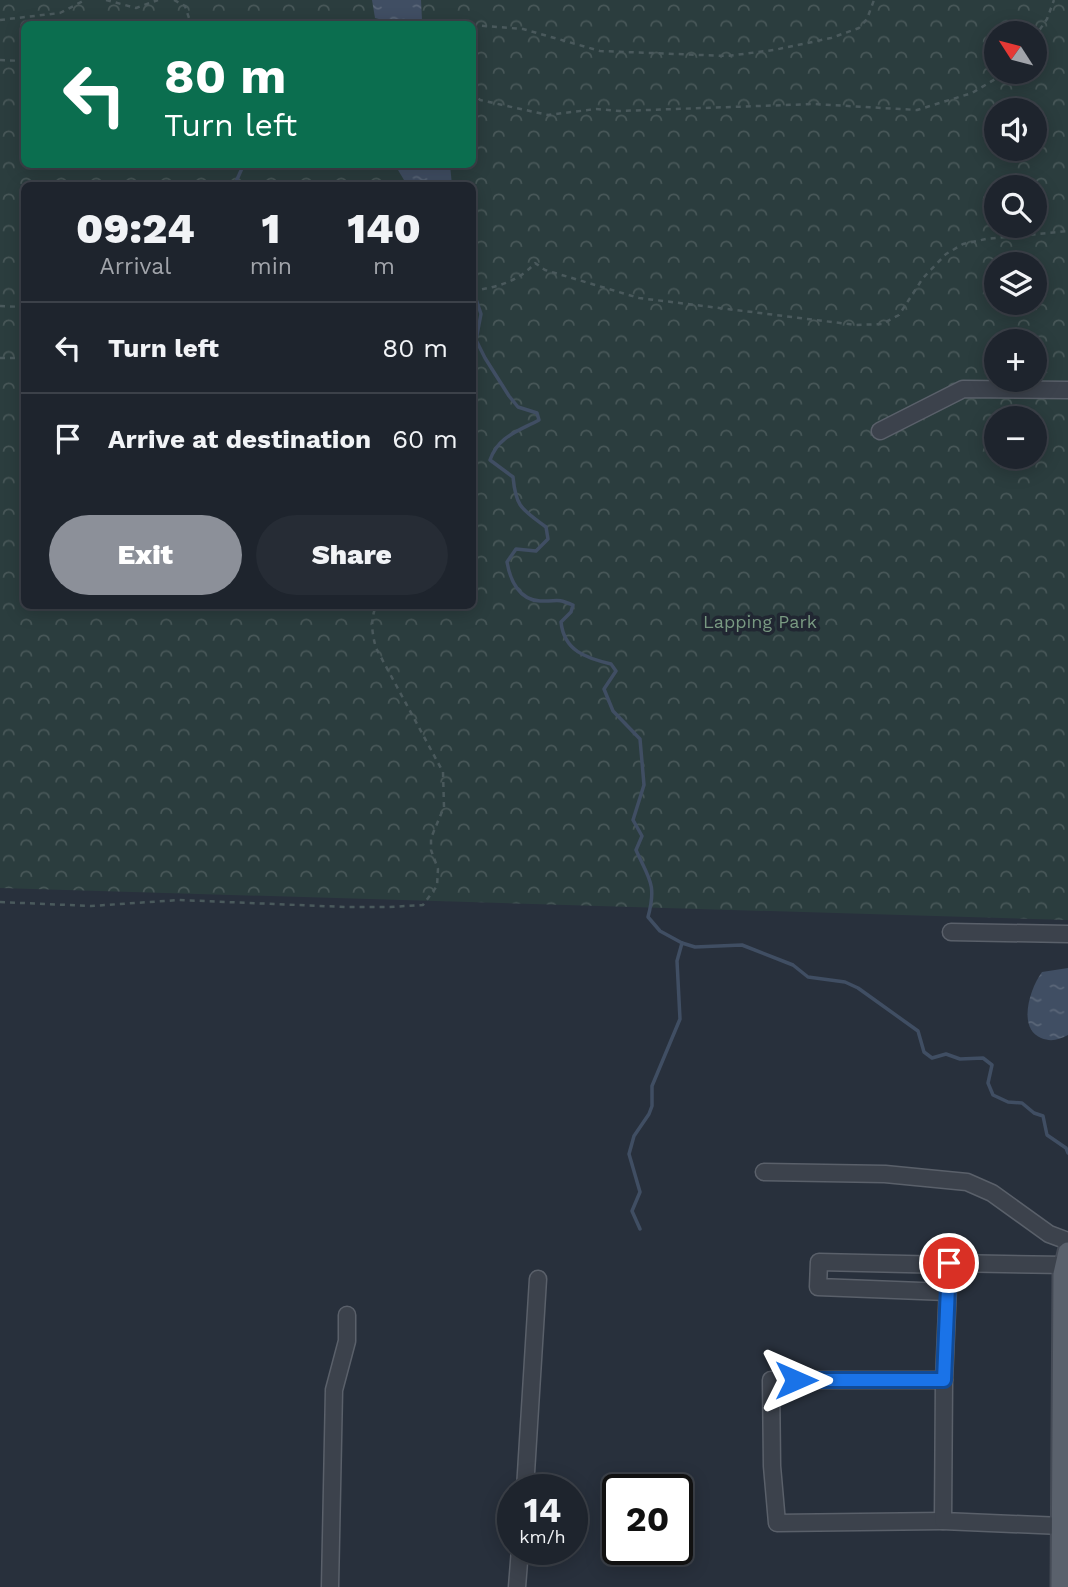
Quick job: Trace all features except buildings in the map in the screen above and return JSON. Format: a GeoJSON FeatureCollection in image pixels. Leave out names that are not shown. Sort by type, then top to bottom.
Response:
{"type":"FeatureCollection","features":[{"type":"Feature","properties":{"kind":"main road"},"geometry":{"type":"LineString","coordinates":[[1061,1587],[1063,1274],[1067,1258]]}},
{"type":"Feature","properties":{"kind":"street"},"geometry":{"type":"LineString","coordinates":[[880,431],[963,389],[1068,390]]}},
{"type":"Feature","properties":{"kind":"street"},"geometry":{"type":"LineString","coordinates":[[951,932],[1068,934]]}},
{"type":"Feature","properties":{"kind":"street"},"geometry":{"type":"LineString","coordinates":[[764,1172],[885,1174],[967,1182],[992,1193],[1049,1234],[1068,1241]]}},
{"type":"Feature","properties":{"kind":"street"},"geometry":{"type":"LineString","coordinates":[[947,1292],[818,1287],[819,1262],[949,1265],[1067,1258]]}},
{"type":"Feature","properties":{"kind":"street"},"geometry":{"type":"LineString","coordinates":[[943,1521],[944,1380],[949,1265]]}},
{"type":"Feature","properties":{"kind":"street"},"geometry":{"type":"LineString","coordinates":[[525,1474],[538,1279]]}},
{"type":"Feature","properties":{"kind":"street"},"geometry":{"type":"LineString","coordinates":[[330,1587],[334,1390],[347,1341],[347,1315]]}},
{"type":"Feature","properties":{"kind":"street"},"geometry":{"type":"LineString","coordinates":[[944,1380],[771,1380],[772,1466],[777,1523],[943,1521],[1062,1526]]}},
{"type":"Feature","properties":{"kind":"street"},"geometry":{"type":"LineString","coordinates":[[517,1587],[519,1565]]}},
{"type":"Feature","properties":{"kind":"path"},"geometry":{"type":"LineString","coordinates":[[0,20],[60,13],[85,0]]}},
{"type":"Feature","properties":{"kind":"path"},"geometry":{"type":"LineString","coordinates":[[106,0],[136,8],[158,0]]}},
{"type":"Feature","properties":{"kind":"path"},"geometry":{"type":"LineString","coordinates":[[173,0],[185,6],[190,21]]}},
{"type":"Feature","properties":{"kind":"path"},"geometry":{"type":"LineString","coordinates":[[476,24],[523,29],[600,51],[727,55],[774,50],[831,38],[859,28],[867,19],[874,0]]}},
{"type":"Feature","properties":{"kind":"path"},"geometry":{"type":"LineString","coordinates":[[1046,21],[1054,0]]}},
{"type":"Feature","properties":{"kind":"path"},"geometry":{"type":"LineString","coordinates":[[0,61],[21,61]]}},
{"type":"Feature","properties":{"kind":"path"},"geometry":{"type":"LineString","coordinates":[[476,96],[480,100],[548,115],[596,109],[620,111],[801,104],[844,104],[917,110],[972,93],[987,84]]}},
{"type":"Feature","properties":{"kind":"path"},"geometry":{"type":"LineString","coordinates":[[476,290],[507,284],[525,275],[535,263],[545,270],[639,298],[856,325],[882,324],[899,315],[923,278],[946,254],[963,244],[986,239],[1068,231]]}},
{"type":"Feature","properties":{"kind":"path"},"geometry":{"type":"LineString","coordinates":[[0,306],[21,307]]}},
{"type":"Feature","properties":{"kind":"path"},"geometry":{"type":"LineString","coordinates":[[0,358],[21,358]]}},
{"type":"Feature","properties":{"kind":"path"},"geometry":{"type":"LineString","coordinates":[[0,902],[91,906],[180,900],[389,907],[423,905],[437,886],[438,869],[430,838],[444,807],[443,772],[376,648],[372,631],[375,609]]}},
{"type":"Feature","properties":{"kind":"green space","name":"Lapping Park"},"geometry":{"type":"Polygon","coordinates":[[[0,0],[1068,0],[1068,920],[0,888],[0,0]]]}},
{"type":"Feature","properties":{"kind":"water"},"geometry":{"type":"Polygon","coordinates":[[[372,0],[421,0],[420,21],[386,21],[375,18],[372,0]]]}},
{"type":"Feature","properties":{"kind":"water"},"geometry":{"type":"Polygon","coordinates":[[[397,168],[450,168],[452,182],[405,182],[397,168]]]}},
{"type":"Feature","properties":{"kind":"water"},"geometry":{"type":"Polygon","coordinates":[[[1068,968],[1068,1035],[1055,1040],[1041,1038],[1029,1026],[1028,1007],[1033,988],[1042,972],[1068,968]]]}},
{"type":"Feature","properties":{"kind":"waterway"},"geometry":{"type":"LineString","coordinates":[[236,182],[242,168]]}},
{"type":"Feature","properties":{"kind":"waterway"},"geometry":{"type":"LineString","coordinates":[[476,299],[481,314],[476,340],[485,358],[518,407],[537,413],[539,420],[504,440],[490,460],[513,477],[518,502],[546,527],[548,539],[536,551],[516,549],[507,562],[508,569],[513,582],[526,597],[540,601],[559,600],[573,605],[571,612],[561,622],[567,640],[578,652],[611,664],[616,671],[604,689],[613,711],[640,739],[644,785],[633,820],[642,836],[636,850],[652,889],[648,917],[660,931],[682,943],[695,947],[742,945],[793,965],[808,977],[845,982],[858,988],[918,1031],[924,1052],[932,1058],[946,1054],[960,1059],[983,1058],[992,1065],[988,1083],[993,1095],[1008,1102],[1022,1103],[1034,1113],[1043,1116],[1047,1135],[1066,1148],[1068,1153]]}},
{"type":"Feature","properties":{"kind":"waterway"},"geometry":{"type":"LineString","coordinates":[[640,1229],[632,1211],[640,1192],[629,1154],[634,1136],[649,1114],[652,1106],[652,1086],[680,1019],[677,961],[682,943]]}},
{"type":"Feature","properties":{"kind":"route"},"geometry":{"type":"LineString","coordinates":[[796,1380],[944,1380],[949,1263]]}}]}
